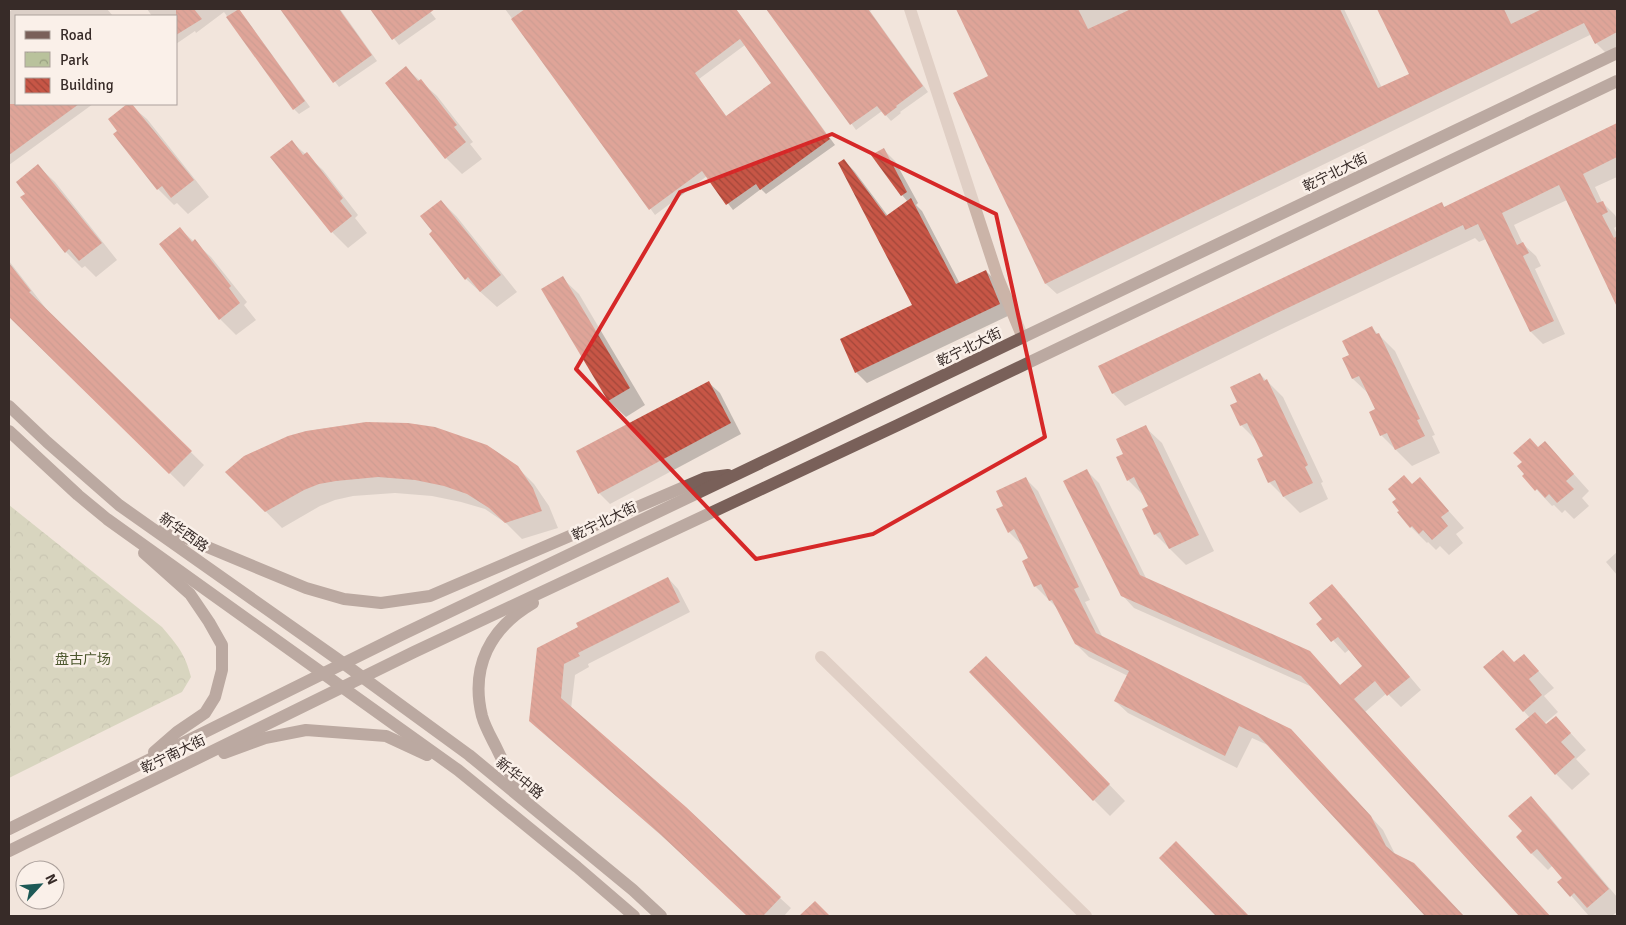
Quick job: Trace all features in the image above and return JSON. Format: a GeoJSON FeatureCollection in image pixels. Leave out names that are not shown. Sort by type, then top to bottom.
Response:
{"type":"FeatureCollection","features":[{"type":"Feature","properties":{"kind":"main road","name":"乾宁北大街"},"geometry":{"type":"LineString","coordinates":[[343,675],[740,473],[1617,53]]}},
{"type":"Feature","properties":{"kind":"main road"},"geometry":{"type":"LineString","coordinates":[[343,675],[601,564],[898,425],[1617,80]]}},
{"type":"Feature","properties":{"kind":"main road","name":"新华西路"},"geometry":{"type":"LineString","coordinates":[[9,406],[90,481],[119,505],[140,519],[343,675]]}},
{"type":"Feature","properties":{"kind":"main road"},"geometry":{"type":"LineString","coordinates":[[9,431],[190,594],[210,622],[222,645],[222,670],[215,697],[205,713],[177,732],[138,765]]}},
{"type":"Feature","properties":{"kind":"main road"},"geometry":{"type":"LineString","coordinates":[[140,519],[306,588],[344,599],[381,603],[430,596],[705,478],[740,473]]}},
{"type":"Feature","properties":{"kind":"main road"},"geometry":{"type":"LineString","coordinates":[[107,519],[343,675],[634,916]]}},
{"type":"Feature","properties":{"kind":"main road"},"geometry":{"type":"LineString","coordinates":[[535,810],[510,777],[483,717],[479,697],[480,664],[495,635],[521,610],[601,564]]}},
{"type":"Feature","properties":{"kind":"main road","name":"乾宁南大街"},"geometry":{"type":"LineString","coordinates":[[9,829],[138,765],[343,675]]}},
{"type":"Feature","properties":{"kind":"main road","name":"乾宁南大街"},"geometry":{"type":"LineString","coordinates":[[9,851],[182,766],[343,675]]}},
{"type":"Feature","properties":{"kind":"main road","name":"新华中路"},"geometry":{"type":"LineString","coordinates":[[343,675],[469,755],[662,916]]}},
{"type":"Feature","properties":{"kind":"main road"},"geometry":{"type":"LineString","coordinates":[[182,766],[265,738],[306,730],[386,736],[458,770]]}},
{"type":"Feature","properties":{"kind":"street"},"geometry":{"type":"LineString","coordinates":[[910,9],[998,278],[1023,338]]}},
{"type":"Feature","properties":{"kind":"street"},"geometry":{"type":"LineString","coordinates":[[821,657],[1086,916]]}},
{"type":"Feature","properties":{"kind":"highlighted area"},"geometry":{"type":"Polygon","coordinates":[[[832,134],[996,214],[1045,437],[873,534],[756,559],[576,369],[680,192],[832,134]]]}},
{"type":"Feature","properties":{"kind":"green space","name":"盘古广场"},"geometry":{"type":"Polygon","coordinates":[[[9,505],[162,627],[183,655],[191,677],[182,692],[9,778],[9,505]]]}},
{"type":"Feature","properties":{"kind":"building"},"geometry":{"type":"Polygon","coordinates":[[[176,9],[194,9],[202,19],[178,34],[178,15],[176,15],[176,9]]]}},
{"type":"Feature","properties":{"kind":"building"},"geometry":{"type":"Polygon","coordinates":[[[239,9],[305,101],[293,110],[226,17],[239,9]]]}},
{"type":"Feature","properties":{"kind":"building"},"geometry":{"type":"Polygon","coordinates":[[[280,9],[339,9],[372,55],[333,83],[280,9]]]}},
{"type":"Feature","properties":{"kind":"building"},"geometry":{"type":"Polygon","coordinates":[[[370,9],[435,9],[392,40],[370,9]]]}},
{"type":"Feature","properties":{"kind":"building"},"geometry":{"type":"Polygon","coordinates":[[[525,9],[736,9],[830,139],[760,190],[756,184],[726,205],[702,171],[649,210],[511,19],[525,9]],[[740,39],[695,73],[726,116],[771,83],[740,39]]]}},
{"type":"Feature","properties":{"kind":"building"},"geometry":{"type":"Polygon","coordinates":[[[766,9],[868,9],[923,86],[885,116],[877,106],[850,125],[766,9]]]}},
{"type":"Feature","properties":{"kind":"building"},"geometry":{"type":"Polygon","coordinates":[[[956,9],[1078,9],[1088,29],[1131,9],[1340,9],[1378,88],[1409,74],[1377,9],[1504,9],[1511,24],[1542,9],[1617,9],[1617,32],[1595,44],[1584,23],[1045,284],[953,93],[988,76],[956,9]]]}},
{"type":"Feature","properties":{"kind":"building"},"geometry":{"type":"Polygon","coordinates":[[[406,66],[418,81],[421,79],[457,125],[454,127],[466,142],[445,159],[385,83],[406,66]]]}},
{"type":"Feature","properties":{"kind":"building"},"geometry":{"type":"Polygon","coordinates":[[[9,104],[78,105],[9,155],[9,104]]]}},
{"type":"Feature","properties":{"kind":"building"},"geometry":{"type":"Polygon","coordinates":[[[126,105],[133,105],[194,180],[171,198],[162,186],[157,190],[113,134],[117,131],[108,119],[126,105]]]}},
{"type":"Feature","properties":{"kind":"building"},"geometry":{"type":"Polygon","coordinates":[[[1617,123],[1617,157],[1583,174],[1597,203],[1603,201],[1608,212],[1602,215],[1614,238],[1617,236],[1617,307],[1559,185],[1502,213],[1517,245],[1523,242],[1529,253],[1523,256],[1554,321],[1530,332],[1478,224],[1465,230],[1463,225],[1112,394],[1098,366],[1442,202],[1444,207],[1617,123]]]}},
{"type":"Feature","properties":{"kind":"building"},"geometry":{"type":"Polygon","coordinates":[[[292,140],[303,155],[307,152],[343,198],[340,201],[352,216],[331,233],[270,157],[292,140]]]}},
{"type":"Feature","properties":{"kind":"building"},"geometry":{"type":"Polygon","coordinates":[[[884,148],[907,192],[901,196],[871,155],[884,148]]]}},
{"type":"Feature","properties":{"kind":"building"},"geometry":{"type":"Polygon","coordinates":[[[844,159],[886,216],[911,198],[956,284],[986,270],[1000,304],[855,373],[840,339],[912,305],[838,163],[844,159]]]}},
{"type":"Feature","properties":{"kind":"building"},"geometry":{"type":"Polygon","coordinates":[[[38,164],[102,243],[79,261],[69,249],[65,253],[20,197],[25,194],[16,182],[38,164]]]}},
{"type":"Feature","properties":{"kind":"building"},"geometry":{"type":"Polygon","coordinates":[[[441,200],[501,275],[480,292],[468,277],[465,280],[429,234],[432,231],[420,216],[441,200]]]}},
{"type":"Feature","properties":{"kind":"building"},"geometry":{"type":"Polygon","coordinates":[[[180,227],[192,242],[195,239],[231,286],[229,288],[240,303],[219,320],[159,244],[180,227]]]}},
{"type":"Feature","properties":{"kind":"building"},"geometry":{"type":"Polygon","coordinates":[[[9,263],[31,291],[29,292],[192,451],[169,474],[9,317],[9,263]]]}},
{"type":"Feature","properties":{"kind":"building"},"geometry":{"type":"Polygon","coordinates":[[[563,276],[630,388],[608,401],[541,289],[563,276]]]}},
{"type":"Feature","properties":{"kind":"building"},"geometry":{"type":"Polygon","coordinates":[[[1372,326],[1376,334],[1379,333],[1397,370],[1420,419],[1417,420],[1425,436],[1395,450],[1387,433],[1380,436],[1369,412],[1375,409],[1359,376],[1352,379],[1342,358],[1349,355],[1342,341],[1372,326]]]}},
{"type":"Feature","properties":{"kind":"building"},"geometry":{"type":"Polygon","coordinates":[[[1260,373],[1264,381],[1267,379],[1308,465],[1305,467],[1313,483],[1283,497],[1275,480],[1268,483],[1257,459],[1263,456],[1247,423],[1240,426],[1230,405],[1237,402],[1230,387],[1260,373]]]}},
{"type":"Feature","properties":{"kind":"building"},"geometry":{"type":"Polygon","coordinates":[[[709,381],[731,423],[598,494],[576,451],[709,381]]]}},
{"type":"Feature","properties":{"kind":"building"},"geometry":{"type":"Polygon","coordinates":[[[366,422],[408,423],[435,427],[487,445],[518,466],[533,488],[542,511],[505,523],[489,508],[467,494],[444,486],[415,480],[378,477],[319,484],[304,490],[265,512],[225,472],[244,456],[288,436],[306,431],[366,422]]]}},
{"type":"Feature","properties":{"kind":"building"},"geometry":{"type":"Polygon","coordinates":[[[1146,425],[1199,535],[1169,549],[1160,532],[1154,535],[1142,509],[1148,506],[1134,477],[1127,481],[1116,457],[1123,454],[1116,439],[1146,425]]]}},
{"type":"Feature","properties":{"kind":"building"},"geometry":{"type":"Polygon","coordinates":[[[1530,438],[1538,447],[1545,441],[1574,474],[1566,481],[1574,489],[1557,503],[1549,494],[1545,498],[1537,489],[1535,491],[1522,476],[1524,474],[1517,466],[1522,462],[1513,453],[1530,438]]]}},
{"type":"Feature","properties":{"kind":"building"},"geometry":{"type":"Polygon","coordinates":[[[1087,469],[1140,575],[1310,651],[1340,685],[1362,666],[1338,637],[1331,642],[1316,624],[1322,619],[1309,603],[1332,584],[1410,677],[1387,696],[1375,681],[1354,699],[1550,916],[1519,916],[1301,676],[1121,596],[1063,481],[1087,469]]]}},
{"type":"Feature","properties":{"kind":"building"},"geometry":{"type":"Polygon","coordinates":[[[1404,475],[1412,484],[1420,477],[1449,511],[1441,517],[1448,526],[1432,540],[1423,530],[1419,534],[1412,526],[1410,528],[1397,512],[1399,511],[1392,502],[1396,499],[1388,489],[1404,475]]]}},
{"type":"Feature","properties":{"kind":"building"},"geometry":{"type":"Polygon","coordinates":[[[1026,477],[1079,587],[1074,589],[1096,633],[1291,729],[1371,816],[1386,846],[1394,853],[1414,863],[1464,916],[1425,916],[1258,735],[1239,726],[1225,756],[1114,701],[1129,671],[1075,644],[1052,600],[1049,601],[1041,584],[1034,587],[1022,561],[1028,558],[1014,529],[1008,533],[996,509],[1003,506],[996,491],[1026,477]]]}},
{"type":"Feature","properties":{"kind":"building"},"geometry":{"type":"Polygon","coordinates":[[[668,577],[680,602],[578,653],[580,656],[564,664],[561,698],[686,807],[781,897],[763,916],[747,916],[660,834],[529,721],[537,648],[578,627],[576,623],[668,577]]]}},
{"type":"Feature","properties":{"kind":"building"},"geometry":{"type":"Polygon","coordinates":[[[1503,650],[1514,662],[1524,654],[1539,671],[1529,679],[1542,695],[1523,712],[1483,667],[1503,650]]]}},
{"type":"Feature","properties":{"kind":"building"},"geometry":{"type":"Polygon","coordinates":[[[986,656],[1110,784],[1093,801],[969,672],[986,656]]]}},
{"type":"Feature","properties":{"kind":"building"},"geometry":{"type":"Polygon","coordinates":[[[1535,712],[1546,724],[1556,716],[1571,733],[1561,742],[1575,757],[1555,775],[1515,729],[1535,712]]]}},
{"type":"Feature","properties":{"kind":"building"},"geometry":{"type":"Polygon","coordinates":[[[1531,796],[1609,889],[1587,908],[1574,893],[1570,897],[1557,882],[1562,878],[1537,849],[1531,854],[1516,837],[1522,831],[1508,816],[1531,796]]]}},
{"type":"Feature","properties":{"kind":"building"},"geometry":{"type":"Polygon","coordinates":[[[1176,841],[1249,916],[1216,916],[1159,858],[1176,841]]]}},
{"type":"Feature","properties":{"kind":"building"},"geometry":{"type":"Polygon","coordinates":[[[815,901],[830,916],[799,916],[815,901]]]}}]}
